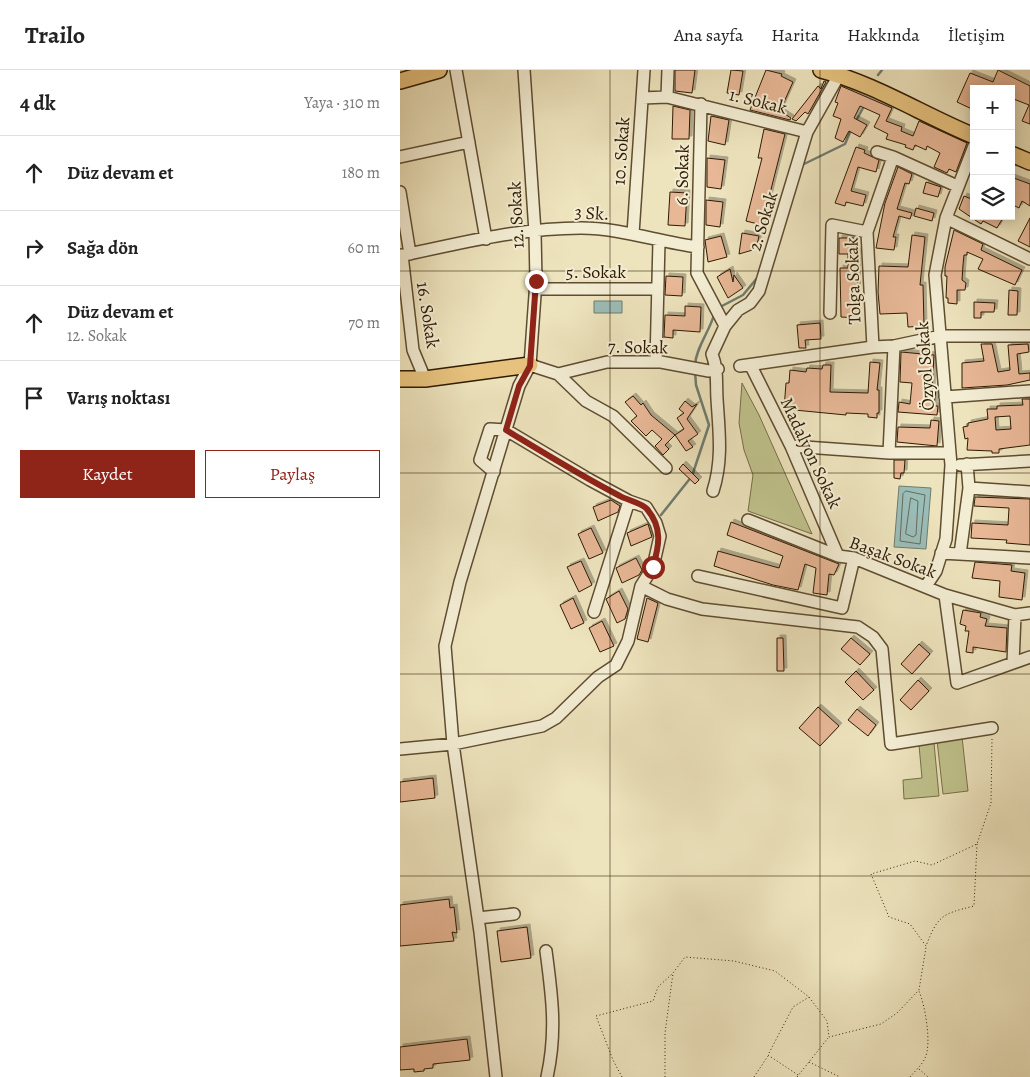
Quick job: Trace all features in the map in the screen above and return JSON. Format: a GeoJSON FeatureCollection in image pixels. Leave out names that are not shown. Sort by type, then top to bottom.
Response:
{"type":"FeatureCollection","features":[{"type":"Feature","properties":{"kind":"main road"},"geometry":{"type":"LineString","coordinates":[[400,81],[439,70]]}},
{"type":"Feature","properties":{"kind":"main road"},"geometry":{"type":"LineString","coordinates":[[821,70],[839,75],[896,99],[934,120],[970,134]]}},
{"type":"Feature","properties":{"kind":"main road"},"geometry":{"type":"LineString","coordinates":[[1015,156],[1030,162]]}},
{"type":"Feature","properties":{"kind":"main road"},"geometry":{"type":"LineString","coordinates":[[400,379],[425,379],[530,366]]}},
{"type":"Feature","properties":{"kind":"street"},"geometry":{"type":"LineString","coordinates":[[456,70],[486,239]]}},
{"type":"Feature","properties":{"kind":"street","name":"12. Sokak"},"geometry":{"type":"LineString","coordinates":[[524,70],[535,232],[535,289],[530,366]]}},
{"type":"Feature","properties":{"kind":"street","name":"10. Sokak"},"geometry":{"type":"LineString","coordinates":[[633,234],[644,70]]}},
{"type":"Feature","properties":{"kind":"street"},"geometry":{"type":"LineString","coordinates":[[668,70],[668,97]]}},
{"type":"Feature","properties":{"kind":"street","name":"2. Sokak"},"geometry":{"type":"LineString","coordinates":[[713,491],[721,450],[716,388],[718,369],[712,354],[725,326],[738,310],[750,303],[759,291],[807,132],[839,75]]}},
{"type":"Feature","properties":{"kind":"street","name":"1. Sokak"},"geometry":{"type":"LineString","coordinates":[[642,98],[668,97],[807,132]]}},
{"type":"Feature","properties":{"kind":"street","name":"6. Sokak"},"geometry":{"type":"LineString","coordinates":[[698,248],[700,104]]}},
{"type":"Feature","properties":{"kind":"street"},"geometry":{"type":"LineString","coordinates":[[400,157],[468,142]]}},
{"type":"Feature","properties":{"kind":"street"},"geometry":{"type":"LineString","coordinates":[[877,152],[957,186]]}},
{"type":"Feature","properties":{"kind":"street","name":"Özyol Sokak"},"geometry":{"type":"LineString","coordinates":[[926,586],[936,571],[946,538],[951,465],[935,275],[946,218],[970,155]]}},
{"type":"Feature","properties":{"kind":"street","name":"Tolga Sokak"},"geometry":{"type":"LineString","coordinates":[[873,347],[867,232],[892,157]]}},
{"type":"Feature","properties":{"kind":"street","name":"16. Sokak"},"geometry":{"type":"LineString","coordinates":[[400,192],[413,350],[425,379]]}},
{"type":"Feature","properties":{"kind":"street"},"geometry":{"type":"LineString","coordinates":[[946,218],[1030,259]]}},
{"type":"Feature","properties":{"kind":"street"},"geometry":{"type":"LineString","coordinates":[[830,313],[832,225],[867,232]]}},
{"type":"Feature","properties":{"kind":"street","name":"3 Sk."},"geometry":{"type":"LineString","coordinates":[[404,255],[486,239],[582,228],[633,234],[698,248]]}},
{"type":"Feature","properties":{"kind":"street"},"geometry":{"type":"LineString","coordinates":[[656,362],[659,241]]}},
{"type":"Feature","properties":{"kind":"street"},"geometry":{"type":"LineString","coordinates":[[698,248],[697,273],[725,326]]}},
{"type":"Feature","properties":{"kind":"street","name":"5. Sokak"},"geometry":{"type":"LineString","coordinates":[[535,289],[658,290]]}},
{"type":"Feature","properties":{"kind":"street","name":"Madalyon Sokak"},"geometry":{"type":"LineString","coordinates":[[838,556],[792,446],[745,366],[873,347],[894,346],[941,336],[1030,336]]}},
{"type":"Feature","properties":{"kind":"street"},"geometry":{"type":"LineString","coordinates":[[889,453],[894,346]]}},
{"type":"Feature","properties":{"kind":"street"},"geometry":{"type":"LineString","coordinates":[[400,347],[413,350]]}},
{"type":"Feature","properties":{"kind":"street","name":"7. Sokak"},"geometry":{"type":"LineString","coordinates":[[558,374],[607,362],[656,362],[709,370],[718,369]]}},
{"type":"Feature","properties":{"kind":"street"},"geometry":{"type":"LineString","coordinates":[[496,1077],[478,918],[454,744],[445,646],[460,582],[519,386],[530,366],[558,374],[586,402],[614,416],[666,468]]}},
{"type":"Feature","properties":{"kind":"street"},"geometry":{"type":"LineString","coordinates":[[944,397],[1030,391]]}},
{"type":"Feature","properties":{"kind":"street"},"geometry":{"type":"LineString","coordinates":[[400,749],[454,744],[542,726],[556,718],[598,677],[616,665],[628,641],[641,586],[653,567],[660,536],[656,523],[646,507],[629,501],[506,430],[490,429],[480,460],[494,472]]}},
{"type":"Feature","properties":{"kind":"street"},"geometry":{"type":"LineString","coordinates":[[792,446],[889,453],[950,453]]}},
{"type":"Feature","properties":{"kind":"street"},"geometry":{"type":"LineString","coordinates":[[951,465],[1030,461]]}},
{"type":"Feature","properties":{"kind":"street"},"geometry":{"type":"LineString","coordinates":[[960,554],[969,488],[967,464]]}},
{"type":"Feature","properties":{"kind":"street"},"geometry":{"type":"LineString","coordinates":[[969,488],[1030,492]]}},
{"type":"Feature","properties":{"kind":"street"},"geometry":{"type":"LineString","coordinates":[[594,612],[629,501]]}},
{"type":"Feature","properties":{"kind":"street","name":"Başak Sokak"},"geometry":{"type":"LineString","coordinates":[[748,520],[838,556],[854,558],[945,595],[1015,615],[1030,613]]}},
{"type":"Feature","properties":{"kind":"street"},"geometry":{"type":"LineString","coordinates":[[941,553],[1030,558]]}},
{"type":"Feature","properties":{"kind":"street"},"geometry":{"type":"LineString","coordinates":[[698,576],[842,608],[854,558]]}},
{"type":"Feature","properties":{"kind":"street"},"geometry":{"type":"LineString","coordinates":[[641,586],[667,599],[702,609],[858,627],[873,637],[882,648],[891,744],[992,728]]}},
{"type":"Feature","properties":{"kind":"street"},"geometry":{"type":"LineString","coordinates":[[945,595],[957,683],[1030,657]]}},
{"type":"Feature","properties":{"kind":"street"},"geometry":{"type":"LineString","coordinates":[[1013,663],[1015,615]]}},
{"type":"Feature","properties":{"kind":"street"},"geometry":{"type":"LineString","coordinates":[[478,918],[514,914]]}},
{"type":"Feature","properties":{"kind":"street"},"geometry":{"type":"LineString","coordinates":[[546,951],[554,1021],[552,1052],[547,1077]]}},
{"type":"Feature","properties":{"kind":"path"},"geometry":{"type":"LineString","coordinates":[[910,1077],[926,1057],[928,1042],[923,1001],[919,990],[926,946],[934,925],[947,913],[974,906],[977,844],[991,803],[992,728]]}},
{"type":"Feature","properties":{"kind":"path"},"geometry":{"type":"LineString","coordinates":[[926,946],[910,924],[889,918],[871,874],[915,861],[932,865],[977,844]]}},
{"type":"Feature","properties":{"kind":"path"},"geometry":{"type":"LineString","coordinates":[[622,1077],[613,1060],[596,1016],[653,1001],[658,986],[673,973],[685,957],[734,961],[775,970],[810,997],[827,1021],[829,1037]]}},
{"type":"Feature","properties":{"kind":"path"},"geometry":{"type":"LineString","coordinates":[[665,1077],[665,1033],[673,973]]}},
{"type":"Feature","properties":{"kind":"path"},"geometry":{"type":"LineString","coordinates":[[768,1055],[797,1076],[829,1037],[881,1024],[897,1013],[919,990]]}},
{"type":"Feature","properties":{"kind":"path"},"geometry":{"type":"LineString","coordinates":[[754,1077],[768,1055],[793,1007],[810,997]]}},
{"type":"Feature","properties":{"kind":"path"},"geometry":{"type":"LineString","coordinates":[[809,1062],[840,1077]]}},
{"type":"Feature","properties":{"kind":"path"},"geometry":{"type":"LineString","coordinates":[[918,1068],[928,1077]]}},
{"type":"Feature","properties":{"kind":"green space"},"geometry":{"type":"Polygon","coordinates":[[[742,383],[759,415],[812,534],[748,511],[753,475],[744,450],[739,423],[742,383]]]}},
{"type":"Feature","properties":{"kind":"green space"},"geometry":{"type":"Polygon","coordinates":[[[962,737],[968,791],[943,794],[937,740],[962,737]]]}},
{"type":"Feature","properties":{"kind":"green space"},"geometry":{"type":"Polygon","coordinates":[[[934,743],[939,796],[904,799],[903,780],[922,778],[919,745],[934,743]]]}},
{"type":"Feature","properties":{"kind":"water"},"geometry":{"type":"Polygon","coordinates":[[[594,301],[622,301],[622,313],[594,313],[594,301]]]}},
{"type":"Feature","properties":{"kind":"water"},"geometry":{"type":"Polygon","coordinates":[[[899,486],[931,488],[926,549],[894,547],[899,486]]]}},
{"type":"Feature","properties":{"kind":"building"},"geometry":{"type":"Polygon","coordinates":[[[675,70],[695,70],[692,93],[675,91],[675,70]]]}},
{"type":"Feature","properties":{"kind":"building"},"geometry":{"type":"Polygon","coordinates":[[[731,70],[743,71],[739,95],[727,93],[731,70]]]}},
{"type":"Feature","properties":{"kind":"building"},"geometry":{"type":"Polygon","coordinates":[[[766,70],[782,74],[781,76],[793,82],[780,111],[791,118],[790,120],[750,110],[766,70]]]}},
{"type":"Feature","properties":{"kind":"building"},"geometry":{"type":"Polygon","coordinates":[[[998,70],[1030,86],[1030,124],[1022,121],[1029,105],[1015,100],[1015,85],[970,85],[970,108],[957,102],[970,73],[993,82],[998,70]]]}},
{"type":"Feature","properties":{"kind":"building"},"geometry":{"type":"Polygon","coordinates":[[[824,81],[826,82],[808,114],[805,112],[796,121],[792,119],[818,86],[821,89],[824,81]]]}},
{"type":"Feature","properties":{"kind":"building"},"geometry":{"type":"Polygon","coordinates":[[[841,86],[892,108],[886,121],[902,127],[901,131],[913,136],[919,121],[967,143],[956,172],[949,169],[947,173],[934,167],[940,153],[927,146],[926,150],[915,145],[913,150],[905,147],[906,145],[886,139],[888,134],[874,127],[880,115],[860,106],[854,118],[867,125],[860,137],[849,131],[843,142],[835,138],[841,119],[833,116],[838,103],[835,102],[841,86]]]}},
{"type":"Feature","properties":{"kind":"building"},"geometry":{"type":"Polygon","coordinates":[[[673,106],[690,110],[689,139],[672,139],[673,106]]]}},
{"type":"Feature","properties":{"kind":"building"},"geometry":{"type":"Polygon","coordinates":[[[711,116],[729,120],[725,145],[708,141],[711,116]]]}},
{"type":"Feature","properties":{"kind":"building"},"geometry":{"type":"Polygon","coordinates":[[[764,129],[785,134],[762,225],[746,221],[762,158],[758,158],[764,129]]]}},
{"type":"Feature","properties":{"kind":"building"},"geometry":{"type":"Polygon","coordinates":[[[856,147],[865,150],[864,153],[879,160],[876,172],[858,167],[851,191],[866,195],[863,206],[846,202],[845,206],[835,203],[856,147]]]}},
{"type":"Feature","properties":{"kind":"building"},"geometry":{"type":"Polygon","coordinates":[[[707,158],[725,160],[721,189],[707,187],[707,158]]]}},
{"type":"Feature","properties":{"kind":"building"},"geometry":{"type":"Polygon","coordinates":[[[898,167],[912,174],[909,184],[905,183],[897,209],[912,213],[910,219],[899,216],[893,237],[896,237],[894,250],[876,248],[885,203],[898,167]]]}},
{"type":"Feature","properties":{"kind":"building"},"geometry":{"type":"Polygon","coordinates":[[[1015,178],[1030,184],[1030,206],[1022,201],[1019,208],[1015,206],[1015,178]]]}},
{"type":"Feature","properties":{"kind":"building"},"geometry":{"type":"Polygon","coordinates":[[[926,182],[941,187],[938,197],[923,193],[926,182]]]}},
{"type":"Feature","properties":{"kind":"building"},"geometry":{"type":"Polygon","coordinates":[[[670,192],[687,193],[685,226],[668,225],[670,192]]]}},
{"type":"Feature","properties":{"kind":"building"},"geometry":{"type":"Polygon","coordinates":[[[964,196],[970,198],[970,216],[959,209],[964,196]]]}},
{"type":"Feature","properties":{"kind":"building"},"geometry":{"type":"Polygon","coordinates":[[[706,200],[723,202],[720,227],[706,225],[706,200]]]}},
{"type":"Feature","properties":{"kind":"building"},"geometry":{"type":"Polygon","coordinates":[[[916,208],[934,213],[932,221],[914,216],[916,208]]]}},
{"type":"Feature","properties":{"kind":"building"},"geometry":{"type":"Polygon","coordinates":[[[1030,218],[1030,247],[1018,241],[1030,218]]]}},
{"type":"Feature","properties":{"kind":"building"},"geometry":{"type":"Polygon","coordinates":[[[975,220],[1002,220],[997,228],[983,221],[981,224],[975,220]]]}},
{"type":"Feature","properties":{"kind":"building"},"geometry":{"type":"Polygon","coordinates":[[[954,230],[983,244],[981,250],[1022,270],[1015,285],[978,269],[983,259],[967,252],[967,255],[964,255],[962,280],[966,283],[965,290],[957,290],[957,304],[948,303],[948,298],[946,298],[947,276],[945,276],[945,267],[954,230]]]}},
{"type":"Feature","properties":{"kind":"building"},"geometry":{"type":"Polygon","coordinates":[[[742,233],[759,236],[756,249],[739,254],[742,233]]]}},
{"type":"Feature","properties":{"kind":"building"},"geometry":{"type":"Polygon","coordinates":[[[912,235],[925,237],[920,285],[923,285],[924,326],[908,327],[907,313],[880,314],[878,292],[879,266],[908,267],[912,235]]]}},
{"type":"Feature","properties":{"kind":"building"},"geometry":{"type":"Polygon","coordinates":[[[721,236],[727,257],[708,262],[705,240],[721,236]]]}},
{"type":"Feature","properties":{"kind":"building"},"geometry":{"type":"Polygon","coordinates":[[[839,238],[854,238],[854,251],[857,251],[858,318],[841,317],[840,268],[848,268],[848,254],[839,254],[839,238]]]}},
{"type":"Feature","properties":{"kind":"building"},"geometry":{"type":"Polygon","coordinates":[[[730,269],[733,282],[734,275],[743,288],[728,298],[717,277],[730,269]]]}},
{"type":"Feature","properties":{"kind":"building"},"geometry":{"type":"Polygon","coordinates":[[[666,276],[683,277],[682,296],[665,295],[666,276]]]}},
{"type":"Feature","properties":{"kind":"building"},"geometry":{"type":"Polygon","coordinates":[[[1009,290],[1018,291],[1017,315],[1008,315],[1009,290]]]}},
{"type":"Feature","properties":{"kind":"building"},"geometry":{"type":"Polygon","coordinates":[[[974,302],[995,303],[994,312],[981,312],[981,318],[974,318],[974,302]]]}},
{"type":"Feature","properties":{"kind":"building"},"geometry":{"type":"Polygon","coordinates":[[[685,306],[701,307],[700,332],[673,330],[673,338],[664,337],[665,315],[685,316],[685,306]]]}},
{"type":"Feature","properties":{"kind":"building"},"geometry":{"type":"Polygon","coordinates":[[[820,323],[821,339],[805,340],[806,348],[799,348],[797,325],[820,323]]]}},
{"type":"Feature","properties":{"kind":"building"},"geometry":{"type":"Polygon","coordinates":[[[981,344],[992,344],[998,372],[1010,370],[1008,345],[1028,344],[1029,352],[1017,354],[1019,374],[1030,373],[1030,380],[1007,385],[962,388],[962,363],[984,361],[981,344]]]}},
{"type":"Feature","properties":{"kind":"building"},"geometry":{"type":"Polygon","coordinates":[[[901,352],[934,355],[932,388],[936,389],[934,406],[938,406],[937,415],[898,412],[899,402],[910,404],[912,383],[900,382],[901,352]]]}},
{"type":"Feature","properties":{"kind":"building"},"geometry":{"type":"Polygon","coordinates":[[[870,362],[880,363],[877,390],[879,390],[879,413],[877,413],[877,418],[868,417],[868,414],[846,413],[846,415],[784,409],[786,383],[789,383],[790,370],[806,372],[807,368],[822,369],[823,365],[831,365],[830,392],[868,393],[870,362]]]}},
{"type":"Feature","properties":{"kind":"building"},"geometry":{"type":"Polygon","coordinates":[[[633,396],[641,405],[643,403],[651,415],[675,435],[665,445],[669,449],[663,455],[655,446],[662,439],[652,430],[646,436],[631,421],[637,416],[625,402],[633,396]]]}},
{"type":"Feature","properties":{"kind":"building"},"geometry":{"type":"Polygon","coordinates":[[[1022,399],[1030,399],[1030,445],[999,449],[999,453],[967,450],[968,438],[965,439],[963,427],[968,426],[968,423],[988,419],[987,409],[997,409],[997,406],[1023,405],[1022,399]],[[1010,416],[995,417],[996,430],[1011,429],[1010,416]]]}},
{"type":"Feature","properties":{"kind":"building"},"geometry":{"type":"Polygon","coordinates":[[[685,401],[692,407],[697,404],[687,419],[698,434],[688,441],[693,447],[686,451],[675,435],[684,429],[677,418],[684,413],[679,409],[685,401]]]}},
{"type":"Feature","properties":{"kind":"building"},"geometry":{"type":"Polygon","coordinates":[[[931,420],[939,421],[937,446],[897,442],[898,427],[930,428],[931,420]]]}},
{"type":"Feature","properties":{"kind":"building"},"geometry":{"type":"Polygon","coordinates":[[[894,460],[905,460],[904,473],[901,473],[900,479],[894,478],[894,460]]]}},
{"type":"Feature","properties":{"kind":"building"},"geometry":{"type":"Polygon","coordinates":[[[683,464],[699,480],[695,484],[679,469],[683,464]]]}},
{"type":"Feature","properties":{"kind":"building"},"geometry":{"type":"Polygon","coordinates":[[[975,497],[1030,499],[1030,545],[1006,543],[1007,540],[971,538],[972,523],[1008,525],[1009,508],[974,506],[975,497]]]}},
{"type":"Feature","properties":{"kind":"building"},"geometry":{"type":"Polygon","coordinates":[[[611,500],[620,506],[618,512],[598,521],[593,507],[611,500]]]}},
{"type":"Feature","properties":{"kind":"building"},"geometry":{"type":"Polygon","coordinates":[[[731,522],[839,564],[834,575],[829,574],[827,595],[813,593],[816,568],[805,564],[798,590],[773,585],[714,566],[718,551],[779,568],[783,556],[727,535],[731,522]]]}},
{"type":"Feature","properties":{"kind":"building"},"geometry":{"type":"Polygon","coordinates":[[[648,524],[652,537],[631,546],[627,533],[648,524]]]}},
{"type":"Feature","properties":{"kind":"building"},"geometry":{"type":"Polygon","coordinates":[[[591,528],[603,553],[589,559],[578,534],[591,528]]]}},
{"type":"Feature","properties":{"kind":"building"},"geometry":{"type":"Polygon","coordinates":[[[636,558],[642,570],[639,575],[622,583],[616,568],[636,558]]]}},
{"type":"Feature","properties":{"kind":"building"},"geometry":{"type":"Polygon","coordinates":[[[581,561],[592,585],[579,592],[567,567],[581,561]]]}},
{"type":"Feature","properties":{"kind":"building"},"geometry":{"type":"Polygon","coordinates":[[[975,562],[1012,565],[1011,571],[1025,573],[1022,600],[999,597],[1000,581],[972,578],[975,562]]]}},
{"type":"Feature","properties":{"kind":"building"},"geometry":{"type":"Polygon","coordinates":[[[619,591],[628,609],[625,619],[617,623],[606,599],[619,591]]]}},
{"type":"Feature","properties":{"kind":"building"},"geometry":{"type":"Polygon","coordinates":[[[573,598],[584,623],[571,629],[560,605],[573,598]]]}},
{"type":"Feature","properties":{"kind":"building"},"geometry":{"type":"Polygon","coordinates":[[[647,598],[658,603],[648,642],[637,639],[647,598]]]}},
{"type":"Feature","properties":{"kind":"building"},"geometry":{"type":"Polygon","coordinates":[[[963,610],[981,613],[980,617],[987,619],[985,626],[1007,628],[1006,652],[973,647],[973,653],[966,652],[969,631],[965,631],[966,626],[960,624],[963,610]]]}},
{"type":"Feature","properties":{"kind":"building"},"geometry":{"type":"Polygon","coordinates":[[[602,621],[614,646],[600,652],[589,628],[602,621]]]}},
{"type":"Feature","properties":{"kind":"building"},"geometry":{"type":"Polygon","coordinates":[[[777,638],[783,638],[784,671],[777,671],[777,638]]]}},
{"type":"Feature","properties":{"kind":"building"},"geometry":{"type":"Polygon","coordinates":[[[851,638],[870,654],[860,665],[841,649],[851,638]]]}},
{"type":"Feature","properties":{"kind":"building"},"geometry":{"type":"Polygon","coordinates":[[[919,644],[930,654],[912,674],[901,664],[919,644]]]}},
{"type":"Feature","properties":{"kind":"building"},"geometry":{"type":"Polygon","coordinates":[[[856,671],[874,690],[863,700],[845,682],[856,671]]]}},
{"type":"Feature","properties":{"kind":"building"},"geometry":{"type":"Polygon","coordinates":[[[918,680],[929,691],[911,710],[900,700],[918,680]]]}},
{"type":"Feature","properties":{"kind":"building"},"geometry":{"type":"Polygon","coordinates":[[[818,707],[839,726],[820,746],[799,728],[818,707]]]}},
{"type":"Feature","properties":{"kind":"building"},"geometry":{"type":"Polygon","coordinates":[[[857,709],[876,725],[868,736],[848,720],[857,709]]]}},
{"type":"Feature","properties":{"kind":"building"},"geometry":{"type":"Polygon","coordinates":[[[433,778],[435,798],[400,802],[400,782],[433,778]]]}},
{"type":"Feature","properties":{"kind":"building"},"geometry":{"type":"Polygon","coordinates":[[[449,899],[450,908],[454,907],[457,933],[452,932],[454,941],[400,946],[400,905],[449,899]]]}},
{"type":"Feature","properties":{"kind":"building"},"geometry":{"type":"Polygon","coordinates":[[[527,927],[531,958],[501,962],[497,931],[527,927]]]}},
{"type":"Feature","properties":{"kind":"building"},"geometry":{"type":"Polygon","coordinates":[[[467,1039],[470,1060],[433,1064],[433,1068],[424,1069],[424,1071],[414,1072],[414,1069],[400,1070],[400,1047],[467,1039]]]}},
{"type":"Feature","properties":{"kind":"waterway"},"geometry":{"type":"LineString","coordinates":[[878,75],[882,70]]}},
{"type":"Feature","properties":{"kind":"waterway"},"geometry":{"type":"LineString","coordinates":[[856,121],[864,106]]}},
{"type":"Feature","properties":{"kind":"waterway"},"geometry":{"type":"LineString","coordinates":[[800,166],[845,144],[851,130]]}},
{"type":"Feature","properties":{"kind":"waterway"},"geometry":{"type":"LineString","coordinates":[[720,307],[743,295],[758,277]]}},
{"type":"Feature","properties":{"kind":"waterway"},"geometry":{"type":"LineString","coordinates":[[695,365],[698,352],[714,315]]}},
{"type":"Feature","properties":{"kind":"waterway"},"geometry":{"type":"LineString","coordinates":[[661,515],[692,476],[709,425],[696,385],[695,371]]}},
{"type":"Feature","properties":{"kind":"route"},"geometry":{"type":"LineString","coordinates":[[536,281],[530,366],[519,386],[506,430],[590,480],[629,501],[646,507],[656,523],[660,536],[653,567]]}}]}
